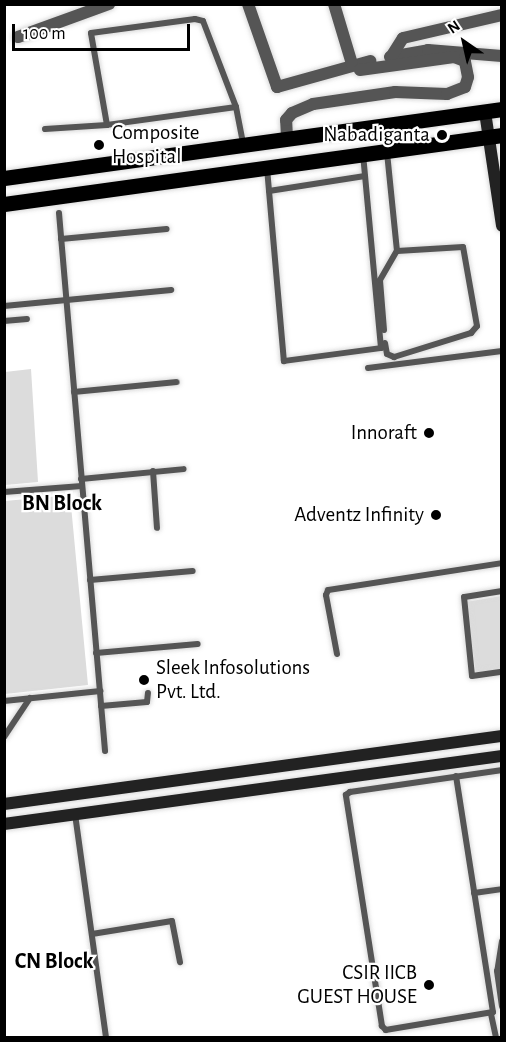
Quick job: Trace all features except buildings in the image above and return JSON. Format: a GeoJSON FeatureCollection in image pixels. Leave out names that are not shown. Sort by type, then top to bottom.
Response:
{"type":"FeatureCollection","features":[{"type":"Feature","properties":{"kind":"main road"},"geometry":{"type":"LineString","coordinates":[[4,178],[501,109]]}},
{"type":"Feature","properties":{"kind":"main road"},"geometry":{"type":"LineString","coordinates":[[4,204],[495,136]]}},
{"type":"Feature","properties":{"kind":"street"},"geometry":{"type":"LineString","coordinates":[[18,37],[109,4]]}},
{"type":"Feature","properties":{"kind":"street"},"geometry":{"type":"LineString","coordinates":[[248,4],[277,87],[428,50],[501,56]]}},
{"type":"Feature","properties":{"kind":"street"},"geometry":{"type":"LineString","coordinates":[[334,4],[356,67]]}},
{"type":"Feature","properties":{"kind":"street"},"geometry":{"type":"LineString","coordinates":[[392,57],[403,38],[501,15]]}},
{"type":"Feature","properties":{"kind":"street"},"geometry":{"type":"LineString","coordinates":[[287,137],[286,120],[300,108],[395,92],[447,94],[465,87],[468,77],[465,61],[454,57],[356,67]]}},
{"type":"Feature","properties":{"kind":"street"},"geometry":{"type":"LineString","coordinates":[[485,112],[495,136],[501,226]]}},
{"type":"Feature","properties":{"kind":"street"},"geometry":{"type":"LineString","coordinates":[[4,804],[501,736]]}},
{"type":"Feature","properties":{"kind":"street"},"geometry":{"type":"LineString","coordinates":[[4,824],[501,756]]}},
{"type":"Feature","properties":{"kind":"street"},"geometry":{"type":"LineString","coordinates":[[52,797],[55,817]]}},
{"type":"Feature","properties":{"kind":"lane"},"geometry":{"type":"LineString","coordinates":[[107,125],[89,37],[94,29],[199,19],[236,107],[243,144]]}},
{"type":"Feature","properties":{"kind":"lane"},"geometry":{"type":"LineString","coordinates":[[45,129],[107,125],[236,107]]}},
{"type":"Feature","properties":{"kind":"lane"},"geometry":{"type":"LineString","coordinates":[[387,152],[397,251],[380,280],[387,354],[394,357],[471,333],[477,326],[464,247],[397,251]]}},
{"type":"Feature","properties":{"kind":"lane"},"geometry":{"type":"LineString","coordinates":[[267,168],[284,360],[381,348],[363,155]]}},
{"type":"Feature","properties":{"kind":"lane"},"geometry":{"type":"LineString","coordinates":[[269,191],[365,177]]}},
{"type":"Feature","properties":{"kind":"lane"},"geometry":{"type":"LineString","coordinates":[[59,213],[105,751]]}},
{"type":"Feature","properties":{"kind":"lane"},"geometry":{"type":"LineString","coordinates":[[61,239],[167,229]]}},
{"type":"Feature","properties":{"kind":"lane"},"geometry":{"type":"LineString","coordinates":[[4,306],[171,290]]}},
{"type":"Feature","properties":{"kind":"lane"},"geometry":{"type":"LineString","coordinates":[[4,321],[27,319]]}},
{"type":"Feature","properties":{"kind":"lane"},"geometry":{"type":"LineString","coordinates":[[368,368],[501,351]]}},
{"type":"Feature","properties":{"kind":"lane"},"geometry":{"type":"LineString","coordinates":[[74,393],[177,382]]}},
{"type":"Feature","properties":{"kind":"lane"},"geometry":{"type":"LineString","coordinates":[[4,492],[153,471],[184,469]]}},
{"type":"Feature","properties":{"kind":"lane"},"geometry":{"type":"LineString","coordinates":[[153,471],[158,528]]}},
{"type":"Feature","properties":{"kind":"lane"},"geometry":{"type":"LineString","coordinates":[[337,654],[326,594],[328,590],[501,563]]}},
{"type":"Feature","properties":{"kind":"lane"},"geometry":{"type":"LineString","coordinates":[[90,580],[193,571]]}},
{"type":"Feature","properties":{"kind":"lane"},"geometry":{"type":"LineString","coordinates":[[501,591],[464,596],[472,676],[501,672]]}},
{"type":"Feature","properties":{"kind":"lane"},"geometry":{"type":"LineString","coordinates":[[96,653],[198,644]]}},
{"type":"Feature","properties":{"kind":"lane"},"geometry":{"type":"LineString","coordinates":[[4,701],[100,691]]}},
{"type":"Feature","properties":{"kind":"lane"},"geometry":{"type":"LineString","coordinates":[[101,706],[147,702],[148,693]]}},
{"type":"Feature","properties":{"kind":"lane"},"geometry":{"type":"LineString","coordinates":[[4,737],[30,698]]}},
{"type":"Feature","properties":{"kind":"lane"},"geometry":{"type":"LineString","coordinates":[[491,1014],[384,1028],[346,795],[501,770]]}},
{"type":"Feature","properties":{"kind":"lane"},"geometry":{"type":"LineString","coordinates":[[456,776],[496,1038]]}},
{"type":"Feature","properties":{"kind":"lane"},"geometry":{"type":"LineString","coordinates":[[75,814],[106,1038]]}},
{"type":"Feature","properties":{"kind":"lane"},"geometry":{"type":"LineString","coordinates":[[474,893],[501,889]]}},
{"type":"Feature","properties":{"kind":"lane"},"geometry":{"type":"LineString","coordinates":[[92,934],[172,921],[180,962]]}},
{"type":"Feature","properties":{"kind":"lane"},"geometry":{"type":"LineString","coordinates":[[501,941],[497,971],[501,1008]]}},
{"type":"Feature","properties":{"kind":"shaded area"},"geometry":{"type":"Polygon","coordinates":[[[31,369],[38,482],[5,485],[5,372],[31,369]]]}},
{"type":"Feature","properties":{"kind":"shaded area"},"geometry":{"type":"Polygon","coordinates":[[[70,495],[88,685],[5,694],[5,501],[70,495]]]}},
{"type":"Feature","properties":{"kind":"shaded area"},"geometry":{"type":"Polygon","coordinates":[[[501,596],[501,670],[476,674],[466,602],[501,596]]]}},
{"type":"Feature","properties":{"kind":"place","name":"Nabadiganta"},"geometry":{"type":"Point","coordinates":[442,135]}},
{"type":"Feature","properties":{"kind":"place","name":"Composite Hospital"},"geometry":{"type":"Point","coordinates":[99,145]}},
{"type":"Feature","properties":{"kind":"place","name":"Innoraft"},"geometry":{"type":"Point","coordinates":[429,433]}},
{"type":"Feature","properties":{"kind":"place","name":"Adventz Infinity"},"geometry":{"type":"Point","coordinates":[436,515]}},
{"type":"Feature","properties":{"kind":"place","name":"Sleek Infosolutions Pvt. Ltd."},"geometry":{"type":"Point","coordinates":[144,680]}},
{"type":"Feature","properties":{"kind":"place","name":"CSIR IICB GUEST HOUSE"},"geometry":{"type":"Point","coordinates":[429,985]}},
{"type":"Feature","properties":{"kind":"district","name":"BN Block"},"geometry":{"type":"Point","coordinates":[62,504]}},
{"type":"Feature","properties":{"kind":"district","name":"CN Block"},"geometry":{"type":"Point","coordinates":[54,962]}}]}
